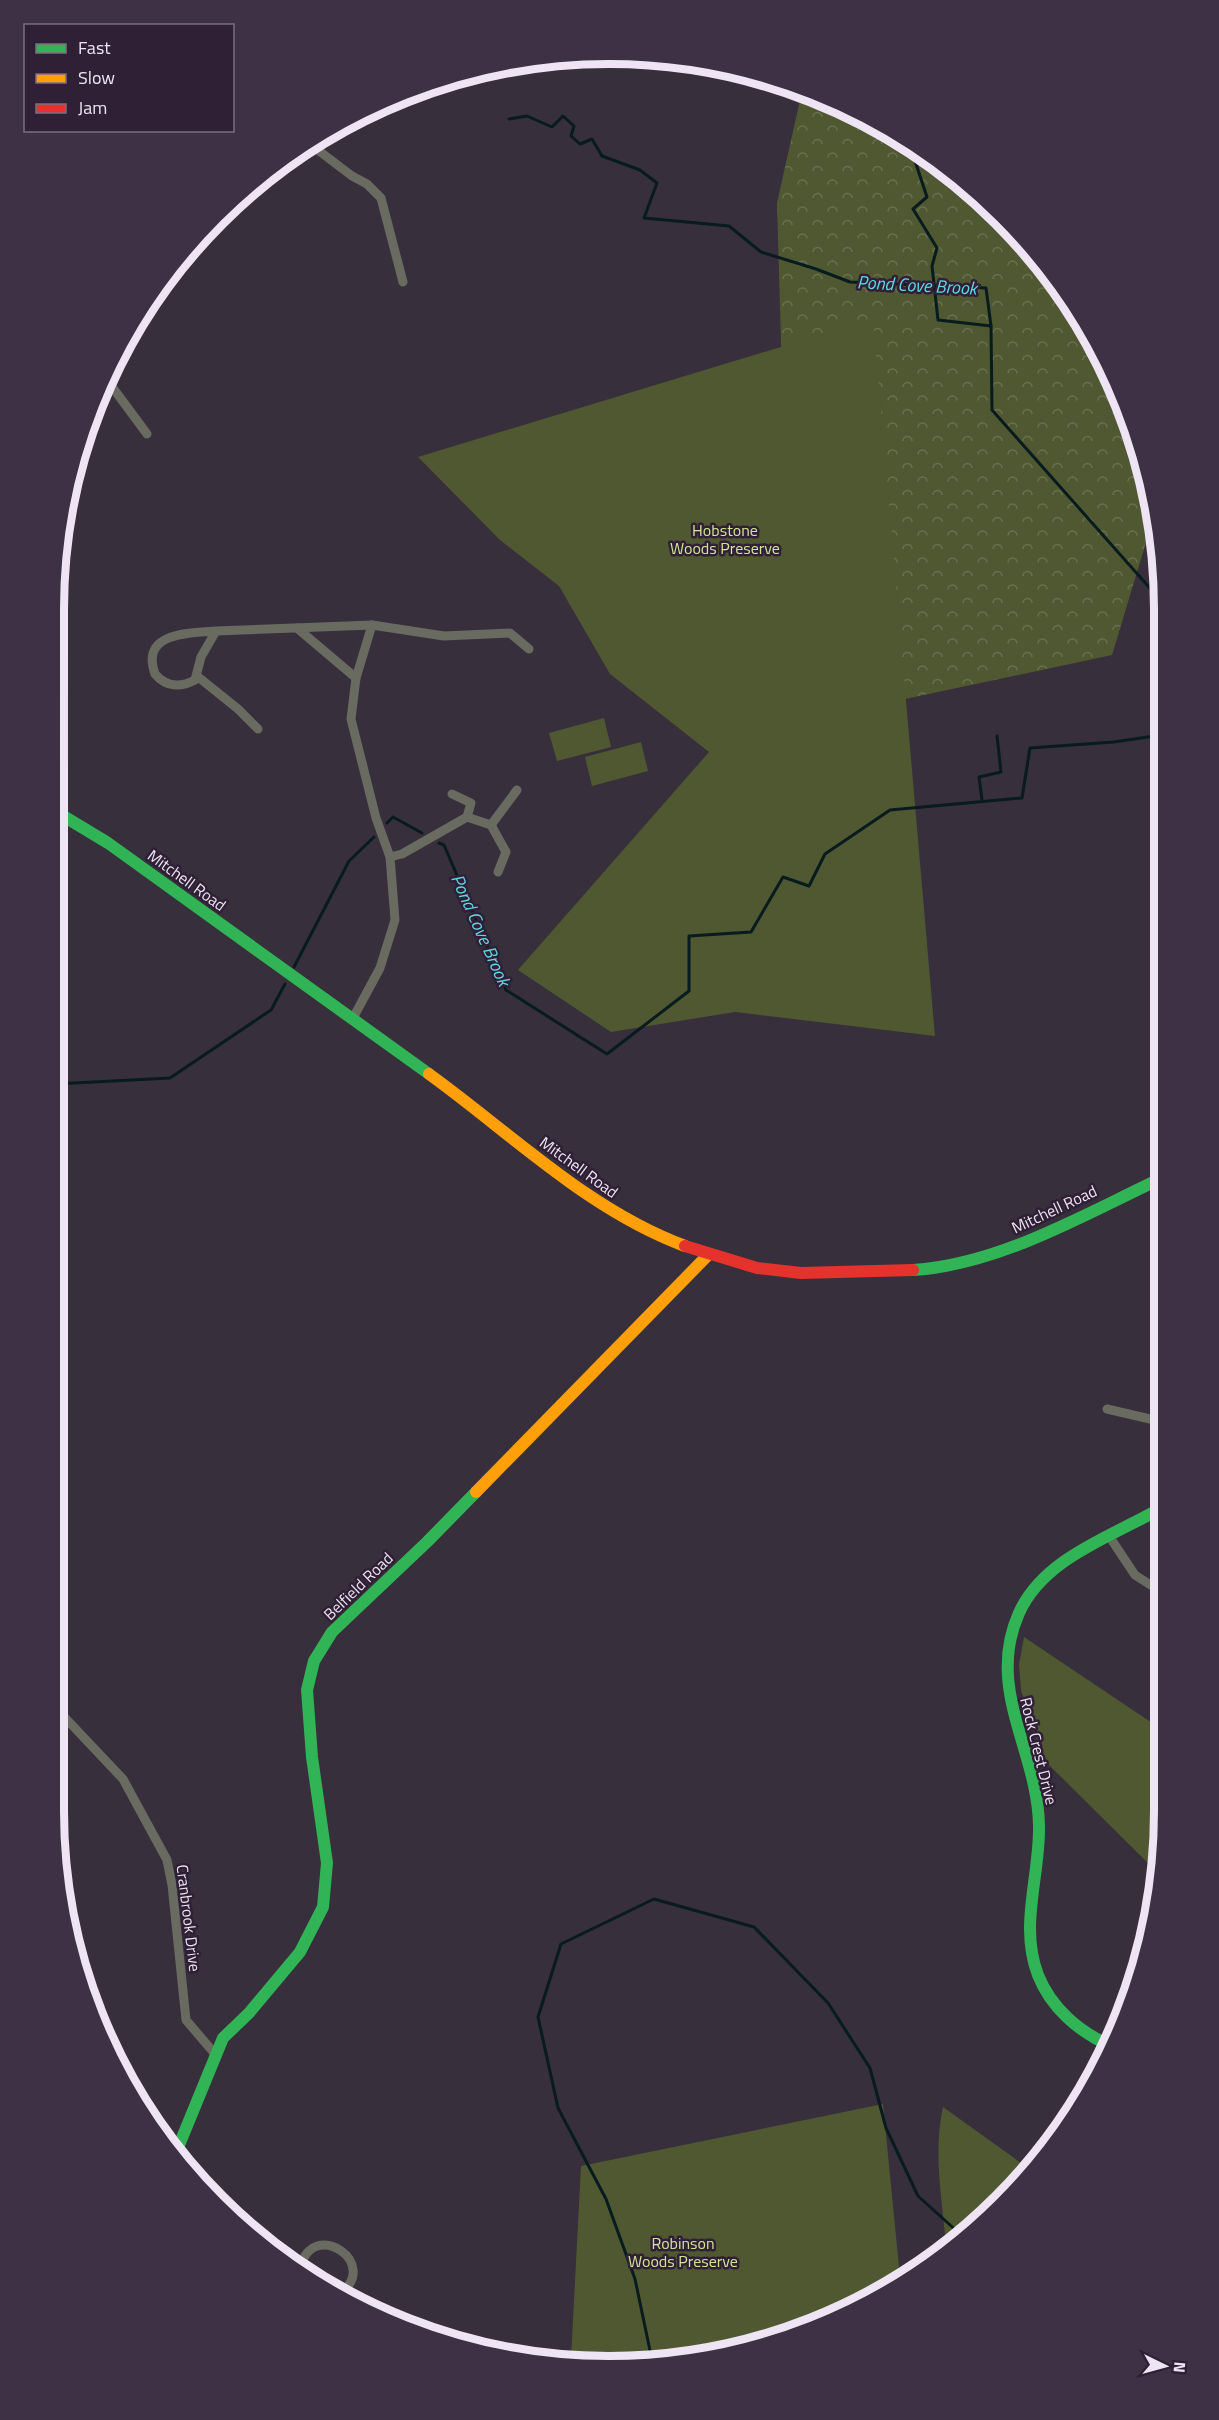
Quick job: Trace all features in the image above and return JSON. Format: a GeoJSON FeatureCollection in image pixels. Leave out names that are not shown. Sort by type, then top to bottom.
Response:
{"type":"FeatureCollection","features":[{"type":"Feature","properties":{"kind":"street"},"geometry":{"type":"LineString","coordinates":[[317,150],[352,176],[367,184],[381,198],[403,282]]}},
{"type":"Feature","properties":{"kind":"street"},"geometry":{"type":"LineString","coordinates":[[112,388],[147,434]]}},
{"type":"Feature","properties":{"kind":"street"},"geometry":{"type":"LineString","coordinates":[[352,1020],[380,968],[396,920],[390,857],[376,818],[351,719],[356,678],[372,625]]}},
{"type":"Feature","properties":{"kind":"street"},"geometry":{"type":"LineString","coordinates":[[216,631],[201,657],[195,680],[182,685],[165,683],[155,674],[152,662],[154,654],[163,641],[171,636],[216,631],[372,625],[444,636],[510,633],[529,650]]}},
{"type":"Feature","properties":{"kind":"street"},"geometry":{"type":"LineString","coordinates":[[297,628],[356,678]]}},
{"type":"Feature","properties":{"kind":"street"},"geometry":{"type":"LineString","coordinates":[[197,676],[238,709],[258,729]]}},
{"type":"Feature","properties":{"kind":"street"},"geometry":{"type":"LineString","coordinates":[[491,825],[517,790]]}},
{"type":"Feature","properties":{"kind":"street"},"geometry":{"type":"LineString","coordinates":[[390,857],[402,854],[467,817],[471,803],[452,794]]}},
{"type":"Feature","properties":{"kind":"street","name":"Mitchell Road"},"geometry":{"type":"LineString","coordinates":[[65,817],[108,843],[463,1099],[588,1196],[617,1215],[660,1237],[708,1255],[757,1268],[801,1273],[907,1271],[953,1265],[977,1260],[1021,1243],[1154,1182]]}},
{"type":"Feature","properties":{"kind":"street"},"geometry":{"type":"LineString","coordinates":[[467,817],[491,825],[506,852],[498,872]]}},
{"type":"Feature","properties":{"kind":"street","name":"Belfield Road"},"geometry":{"type":"LineString","coordinates":[[179,2145],[214,2054],[223,2038],[249,2013],[300,1952],[322,1907],[327,1863],[312,1757],[306,1690],[314,1661],[332,1632],[428,1542],[708,1255]]}},
{"type":"Feature","properties":{"kind":"street"},"geometry":{"type":"LineString","coordinates":[[1107,1409],[1154,1420]]}},
{"type":"Feature","properties":{"kind":"street","name":"Rock Crest Drive"},"geometry":{"type":"LineString","coordinates":[[1103,2041],[1067,2017],[1046,1992],[1034,1964],[1030,1944],[1030,1915],[1039,1851],[1039,1822],[1036,1794],[1016,1730],[1005,1672],[1010,1634],[1022,1607],[1041,1581],[1066,1560],[1154,1512]]}},
{"type":"Feature","properties":{"kind":"street"},"geometry":{"type":"LineString","coordinates":[[1109,1536],[1134,1575],[1154,1587]]}},
{"type":"Feature","properties":{"kind":"street","name":"Cranbrook Drive"},"geometry":{"type":"LineString","coordinates":[[65,1718],[123,1779],[167,1860],[172,1885],[186,2020],[214,2054]]}},
{"type":"Feature","properties":{"kind":"street"},"geometry":{"type":"LineString","coordinates":[[303,2261],[308,2252],[316,2247],[324,2245],[342,2249],[348,2256],[353,2272],[347,2288]]}},
{"type":"Feature","properties":{"kind":"green space"},"geometry":{"type":"Polygon","coordinates":[[[800,99],[851,121],[882,138],[941,177],[995,224],[1042,278],[1081,337],[1113,401],[1126,434],[1144,503],[1149,532],[1112,655],[792,723],[777,203],[800,99]]]}},
{"type":"Feature","properties":{"kind":"green space","name":"Hobstone Woods Preserve"},"geometry":{"type":"Polygon","coordinates":[[[873,319],[935,1036],[735,1012],[611,1032],[518,970],[709,752],[610,674],[559,586],[500,540],[418,457],[873,319]]]}},
{"type":"Feature","properties":{"kind":"green space"},"geometry":{"type":"Polygon","coordinates":[[[604,718],[611,747],[557,761],[549,733],[604,718]]]}},
{"type":"Feature","properties":{"kind":"green space"},"geometry":{"type":"Polygon","coordinates":[[[641,742],[648,771],[592,786],[585,757],[641,742]]]}},
{"type":"Feature","properties":{"kind":"green space"},"geometry":{"type":"Polygon","coordinates":[[[1024,1637],[1154,1724],[1151,1866],[1043,1759],[1021,1690],[1019,1664],[1024,1637]]]}},
{"type":"Feature","properties":{"kind":"green space","name":"Robinson Woods Preserve"},"geometry":{"type":"Polygon","coordinates":[[[883,2104],[899,2272],[851,2299],[818,2314],[751,2337],[681,2351],[610,2356],[571,2354],[581,2166],[883,2104]]]}},
{"type":"Feature","properties":{"kind":"green space"},"geometry":{"type":"Polygon","coordinates":[[[943,2107],[1023,2165],[995,2196],[946,2239],[938,2158],[943,2107]]]}},
{"type":"Feature","properties":{"kind":"waterway","name":"Pond Cove Brook"},"geometry":{"type":"LineString","coordinates":[[509,119],[527,116],[552,127],[563,116],[574,126],[571,136],[580,144],[592,139],[602,156],[640,170],[657,183],[644,218],[729,226],[761,252],[850,282],[986,288],[991,326],[992,410],[1154,592]]}},
{"type":"Feature","properties":{"kind":"waterway"},"geometry":{"type":"LineString","coordinates":[[914,157],[927,197],[913,209],[937,248],[932,266],[938,320],[991,326]]}},
{"type":"Feature","properties":{"kind":"waterway"},"geometry":{"type":"LineString","coordinates":[[982,800],[979,777],[1001,772],[997,736]]}},
{"type":"Feature","properties":{"kind":"waterway","name":"Pond Cove Brook"},"geometry":{"type":"LineString","coordinates":[[439,843],[444,845],[506,990],[607,1054],[689,991],[689,936],[751,932],[783,877],[809,886],[825,854],[890,810],[1022,798],[1030,748],[1114,742],[1154,736]]}},
{"type":"Feature","properties":{"kind":"waterway","name":"Pond Cove Brook"},"geometry":{"type":"LineString","coordinates":[[387,823],[393,817],[422,833]]}},
{"type":"Feature","properties":{"kind":"waterway","name":"Pond Cove Brook"},"geometry":{"type":"LineString","coordinates":[[294,967],[349,861],[374,837]]}},
{"type":"Feature","properties":{"kind":"waterway","name":"Pond Cove Brook"},"geometry":{"type":"LineString","coordinates":[[65,1083],[170,1078],[271,1010],[285,984]]}},
{"type":"Feature","properties":{"kind":"waterway"},"geometry":{"type":"LineString","coordinates":[[651,2354],[635,2279],[606,2199],[558,2108],[538,2017],[561,1944],[654,1899],[754,1927],[828,2003],[870,2068],[886,2128],[918,2196],[956,2231]]}},
{"type":"Feature","properties":{"kind":"traffic: fast"},"geometry":{"type":"LineString","coordinates":[[65,817],[108,843],[429,1074]]}},
{"type":"Feature","properties":{"kind":"traffic: fast"},"geometry":{"type":"LineString","coordinates":[[913,1270],[977,1259],[1009,1248],[1072,1222],[1154,1182]]}},
{"type":"Feature","properties":{"kind":"traffic: fast"},"geometry":{"type":"LineString","coordinates":[[179,2145],[223,2038],[249,2013],[300,1952],[323,1907],[327,1863],[312,1757],[307,1690],[314,1661],[332,1632],[476,1492]]}},
{"type":"Feature","properties":{"kind":"traffic: fast"},"geometry":{"type":"LineString","coordinates":[[1103,2042],[1077,2026],[1058,2008],[1038,1975],[1033,1957],[1030,1920],[1039,1826],[1031,1772],[1010,1694],[1008,1668],[1010,1641],[1019,1613],[1030,1594],[1045,1577],[1082,1550],[1154,1512]]}},
{"type":"Feature","properties":{"kind":"traffic: slow"},"geometry":{"type":"LineString","coordinates":[[429,1074],[583,1192],[650,1231],[685,1246]]}},
{"type":"Feature","properties":{"kind":"traffic: slow"},"geometry":{"type":"LineString","coordinates":[[476,1492],[708,1255]]}},
{"type":"Feature","properties":{"kind":"traffic: jam"},"geometry":{"type":"LineString","coordinates":[[685,1246],[757,1268],[801,1273],[913,1270]]}}]}
